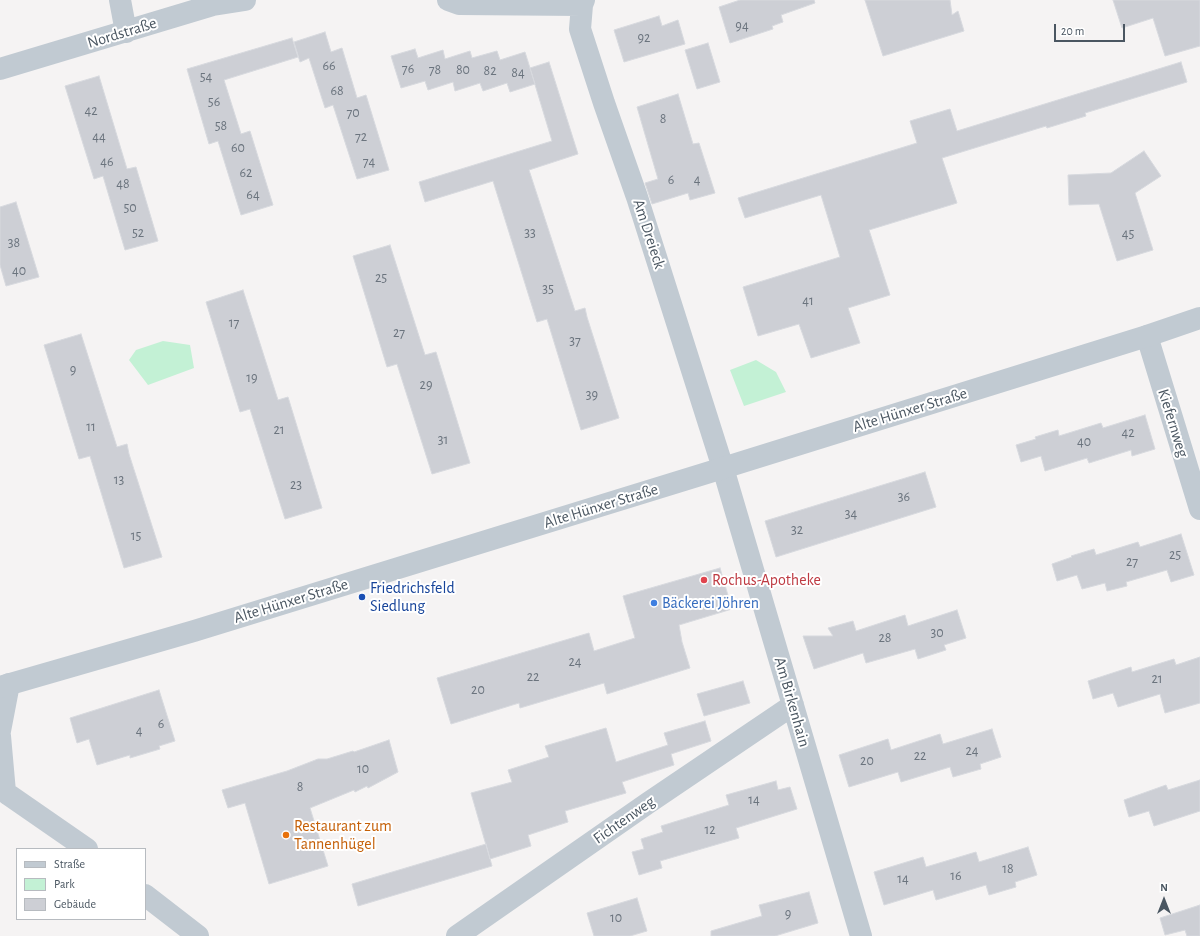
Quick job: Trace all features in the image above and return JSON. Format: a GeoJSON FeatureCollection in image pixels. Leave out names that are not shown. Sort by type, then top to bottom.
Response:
{"type":"FeatureCollection","features":[{"type":"Feature","properties":{"kind":"street"},"geometry":{"type":"LineString","coordinates":[[120,0],[126,32]]}},
{"type":"Feature","properties":{"kind":"street","name":"Nordstraße"},"geometry":{"type":"LineString","coordinates":[[0,69],[213,5],[245,0]]}},
{"type":"Feature","properties":{"kind":"street"},"geometry":{"type":"LineString","coordinates":[[448,0],[459,4],[583,2]]}},
{"type":"Feature","properties":{"kind":"street","name":"Am Dreieck"},"geometry":{"type":"LineString","coordinates":[[583,2],[580,29],[651,241],[724,468]]}},
{"type":"Feature","properties":{"kind":"street","name":"Alte Hünxer Straße"},"geometry":{"type":"LineString","coordinates":[[4,686],[194,631],[724,468],[1200,318]]}},
{"type":"Feature","properties":{"kind":"street","name":"Kiefernweg"},"geometry":{"type":"LineString","coordinates":[[1146,336],[1200,509]]}},
{"type":"Feature","properties":{"kind":"street","name":"Am Birkenhain"},"geometry":{"type":"LineString","coordinates":[[724,468],[862,936]]}},
{"type":"Feature","properties":{"kind":"street"},"geometry":{"type":"LineString","coordinates":[[0,732],[4,686]]}},
{"type":"Feature","properties":{"kind":"street","name":"Fichtenweg"},"geometry":{"type":"LineString","coordinates":[[457,936],[648,803],[793,705]]}},
{"type":"Feature","properties":{"kind":"street"},"geometry":{"type":"LineString","coordinates":[[0,736],[2,790],[86,848]]}},
{"type":"Feature","properties":{"kind":"street"},"geometry":{"type":"LineString","coordinates":[[146,895],[198,936]]}},
{"type":"Feature","properties":{"kind":"green space"},"geometry":{"type":"Polygon","coordinates":[[[163,341],[190,345],[194,368],[148,385],[129,360],[136,350],[163,341]]]}},
{"type":"Feature","properties":{"kind":"green space"},"geometry":{"type":"Polygon","coordinates":[[[756,360],[776,372],[786,392],[744,406],[730,370],[756,360]]]}},
{"type":"Feature","properties":{"kind":"building"},"geometry":{"type":"Polygon","coordinates":[[[740,0],[814,0],[815,3],[781,15],[783,22],[772,26],[773,29],[730,43],[719,7],[740,0]]]}},
{"type":"Feature","properties":{"kind":"building"},"geometry":{"type":"Polygon","coordinates":[[[865,0],[950,0],[952,15],[958,11],[964,31],[883,56],[865,0]]]}},
{"type":"Feature","properties":{"kind":"building"},"geometry":{"type":"Polygon","coordinates":[[[1113,0],[1200,0],[1200,46],[1165,56],[1153,18],[1122,28],[1113,0]]]}},
{"type":"Feature","properties":{"kind":"building"},"geometry":{"type":"Polygon","coordinates":[[[659,16],[662,26],[678,20],[685,44],[624,62],[614,30],[659,16]]]}},
{"type":"Feature","properties":{"kind":"building"},"geometry":{"type":"Polygon","coordinates":[[[325,32],[331,52],[342,48],[357,98],[366,95],[389,170],[357,179],[333,105],[325,108],[309,58],[300,62],[294,42],[325,32]]]}},
{"type":"Feature","properties":{"kind":"building"},"geometry":{"type":"Polygon","coordinates":[[[292,38],[298,57],[224,80],[241,134],[250,131],[273,205],[241,215],[218,141],[209,144],[187,69],[292,38]]]}},
{"type":"Feature","properties":{"kind":"building"},"geometry":{"type":"Polygon","coordinates":[[[708,43],[720,82],[697,89],[685,50],[708,43]]]}},
{"type":"Feature","properties":{"kind":"building"},"geometry":{"type":"Polygon","coordinates":[[[415,49],[418,58],[443,50],[445,59],[470,51],[472,58],[497,51],[500,60],[525,52],[535,84],[510,92],[507,83],[483,91],[480,83],[455,91],[453,82],[428,90],[425,81],[401,88],[391,56],[415,49]]]}},
{"type":"Feature","properties":{"kind":"building"},"geometry":{"type":"Polygon","coordinates":[[[549,62],[578,154],[529,170],[575,311],[585,308],[619,418],[581,430],[547,319],[537,322],[493,181],[425,202],[419,182],[552,141],[530,68],[549,62]]]}},
{"type":"Feature","properties":{"kind":"building"},"geometry":{"type":"Polygon","coordinates":[[[1181,62],[1187,82],[1085,113],[1086,116],[1047,128],[1046,126],[942,158],[957,203],[869,230],[890,295],[848,308],[860,343],[811,358],[799,324],[758,336],[743,287],[840,257],[821,195],[745,218],[738,198],[917,143],[910,121],[950,109],[957,131],[1181,62]]]}},
{"type":"Feature","properties":{"kind":"building"},"geometry":{"type":"Polygon","coordinates":[[[99,76],[127,169],[136,167],[158,241],[125,250],[103,176],[94,179],[65,86],[99,76]]]}},
{"type":"Feature","properties":{"kind":"building"},"geometry":{"type":"Polygon","coordinates":[[[678,94],[693,144],[699,143],[715,193],[690,200],[688,193],[652,204],[645,183],[658,179],[637,107],[678,94]]]}},
{"type":"Feature","properties":{"kind":"building"},"geometry":{"type":"Polygon","coordinates":[[[1144,151],[1161,176],[1135,193],[1153,250],[1117,261],[1099,204],[1069,205],[1068,175],[1111,173],[1144,151]]]}},
{"type":"Feature","properties":{"kind":"building"},"geometry":{"type":"Polygon","coordinates":[[[16,202],[39,277],[6,286],[0,265],[0,207],[16,202]]]}},
{"type":"Feature","properties":{"kind":"building"},"geometry":{"type":"Polygon","coordinates":[[[390,245],[425,355],[436,352],[470,463],[432,474],[397,364],[387,367],[353,256],[390,245]]]}},
{"type":"Feature","properties":{"kind":"building"},"geometry":{"type":"Polygon","coordinates":[[[243,290],[278,400],[288,397],[322,508],[285,519],[250,409],[240,412],[206,302],[243,290]]]}},
{"type":"Feature","properties":{"kind":"building"},"geometry":{"type":"Polygon","coordinates":[[[81,334],[117,447],[127,444],[162,557],[124,568],[90,456],[79,459],[44,345],[81,334]]]}},
{"type":"Feature","properties":{"kind":"building"},"geometry":{"type":"Polygon","coordinates":[[[1145,415],[1155,449],[1132,456],[1131,450],[1089,463],[1087,458],[1045,471],[1041,456],[1021,462],[1016,445],[1036,439],[1035,437],[1058,430],[1059,436],[1101,423],[1103,428],[1145,415]]]}},
{"type":"Feature","properties":{"kind":"building"},"geometry":{"type":"Polygon","coordinates":[[[925,472],[936,507],[776,557],[765,521],[925,472]]]}},
{"type":"Feature","properties":{"kind":"building"},"geometry":{"type":"Polygon","coordinates":[[[1181,534],[1194,575],[1171,582],[1167,570],[1126,582],[1127,586],[1107,591],[1105,583],[1082,589],[1077,575],[1057,581],[1052,564],[1072,557],[1071,556],[1094,549],[1096,555],[1138,542],[1140,547],[1181,534]]]}},
{"type":"Feature","properties":{"kind":"building"},"geometry":{"type":"Polygon","coordinates":[[[720,568],[732,609],[679,625],[682,642],[690,668],[607,694],[604,683],[520,708],[519,703],[451,724],[437,678],[589,633],[594,651],[635,638],[623,596],[720,568]]]}},
{"type":"Feature","properties":{"kind":"building"},"geometry":{"type":"Polygon","coordinates":[[[957,610],[966,638],[944,645],[946,650],[918,659],[915,649],[866,663],[863,653],[814,669],[803,636],[833,636],[828,628],[853,621],[856,631],[905,615],[908,626],[957,610]]]}},
{"type":"Feature","properties":{"kind":"building"},"geometry":{"type":"Polygon","coordinates":[[[1200,657],[1200,703],[1165,713],[1160,694],[1118,707],[1113,693],[1093,699],[1088,681],[1131,667],[1132,672],[1174,659],[1176,665],[1200,657]]]}},
{"type":"Feature","properties":{"kind":"building"},"geometry":{"type":"Polygon","coordinates":[[[743,681],[750,703],[704,716],[697,694],[743,681]]]}},
{"type":"Feature","properties":{"kind":"building"},"geometry":{"type":"Polygon","coordinates":[[[159,690],[175,741],[159,746],[160,749],[130,758],[130,755],[97,765],[89,739],[77,743],[70,718],[159,690]]]}},
{"type":"Feature","properties":{"kind":"building"},"geometry":{"type":"Polygon","coordinates":[[[705,721],[711,741],[671,754],[674,765],[622,782],[626,793],[565,811],[568,822],[528,835],[531,846],[490,859],[471,793],[512,782],[508,770],[549,757],[545,746],[606,728],[616,762],[668,745],[664,733],[705,721]]]}},
{"type":"Feature","properties":{"kind":"building"},"geometry":{"type":"Polygon","coordinates":[[[992,729],[1001,757],[980,764],[981,769],[953,777],[950,767],[901,782],[898,772],[849,787],[839,755],[888,739],[891,750],[940,734],[943,744],[992,729]]]}},
{"type":"Feature","properties":{"kind":"building"},"geometry":{"type":"Polygon","coordinates":[[[389,740],[398,772],[368,788],[367,786],[355,792],[354,790],[310,808],[328,866],[269,884],[245,803],[228,808],[222,790],[287,771],[318,759],[327,759],[353,751],[354,752],[389,740]]]}},
{"type":"Feature","properties":{"kind":"building"},"geometry":{"type":"Polygon","coordinates":[[[1200,780],[1200,811],[1154,826],[1149,811],[1129,817],[1124,800],[1166,785],[1168,790],[1200,780]]]}},
{"type":"Feature","properties":{"kind":"building"},"geometry":{"type":"Polygon","coordinates":[[[776,781],[778,790],[790,787],[797,809],[736,828],[739,838],[660,861],[662,868],[639,875],[632,852],[644,849],[641,839],[663,832],[661,826],[729,805],[726,795],[776,781]]]}},
{"type":"Feature","properties":{"kind":"building"},"geometry":{"type":"Polygon","coordinates":[[[486,844],[492,866],[358,906],[352,884],[486,844]]]}},
{"type":"Feature","properties":{"kind":"building"},"geometry":{"type":"Polygon","coordinates":[[[1028,847],[1037,875],[1015,882],[1016,887],[989,895],[986,885],[936,900],[933,890],[884,905],[874,872],[923,857],[926,867],[976,852],[979,862],[1028,847]]]}},
{"type":"Feature","properties":{"kind":"building"},"geometry":{"type":"Polygon","coordinates":[[[809,892],[818,923],[775,936],[711,936],[711,931],[762,916],[759,905],[809,892]]]}},
{"type":"Feature","properties":{"kind":"building"},"geometry":{"type":"Polygon","coordinates":[[[637,898],[647,931],[630,936],[594,936],[587,913],[637,898]]]}},
{"type":"Feature","properties":{"kind":"building"},"geometry":{"type":"Polygon","coordinates":[[[1200,905],[1200,936],[1187,936],[1185,930],[1165,935],[1160,918],[1200,905]]]}},
{"type":"Feature","properties":{"kind":"place","name":"Rochus-Apotheke"},"geometry":{"type":"Point","coordinates":[704,580]}},
{"type":"Feature","properties":{"kind":"place","name":"Friedrichsfeld Siedlung"},"geometry":{"type":"Point","coordinates":[362,597]}},
{"type":"Feature","properties":{"kind":"place","name":"Bäckerei Jöhren"},"geometry":{"type":"Point","coordinates":[654,603]}},
{"type":"Feature","properties":{"kind":"place","name":"Restaurant zum Tannenhügel"},"geometry":{"type":"Point","coordinates":[286,835]}}]}
